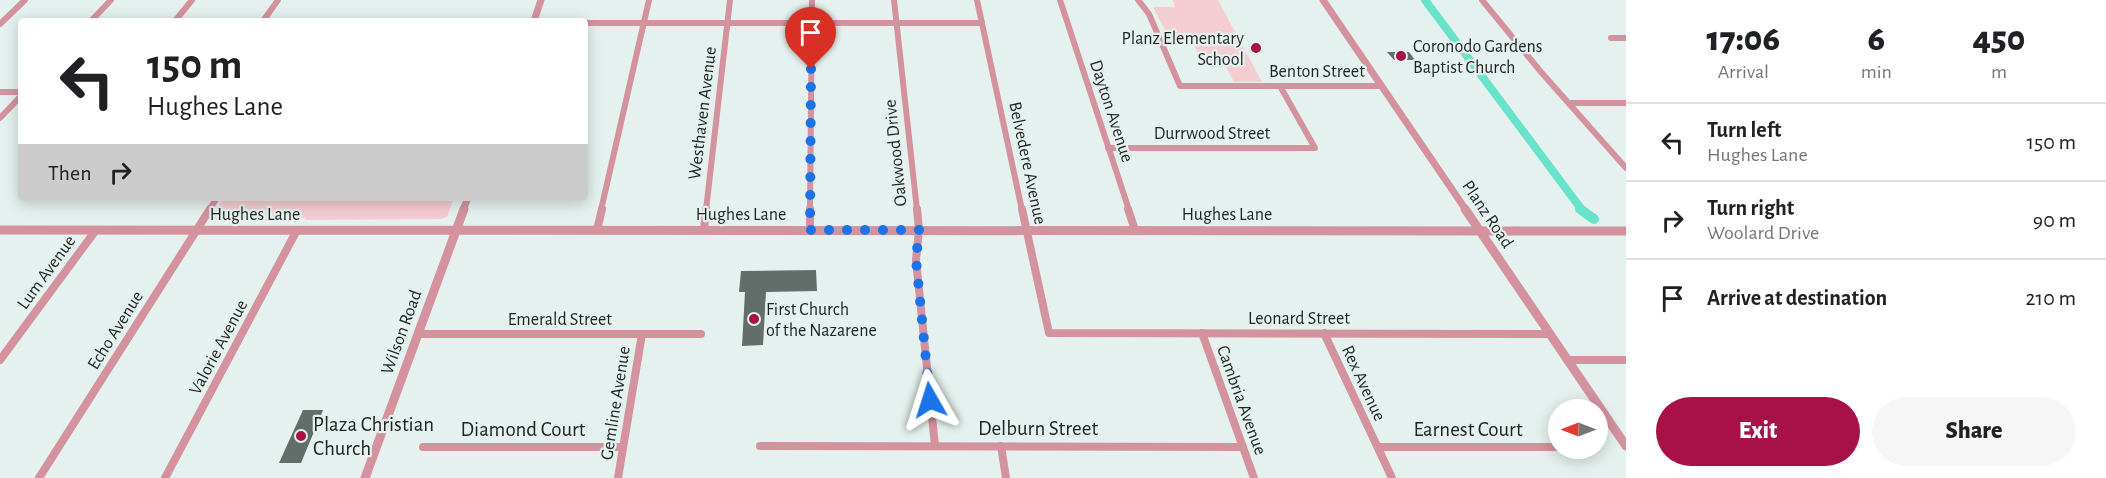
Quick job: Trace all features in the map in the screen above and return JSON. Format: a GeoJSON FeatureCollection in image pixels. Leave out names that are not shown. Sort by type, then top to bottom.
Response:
{"type":"FeatureCollection","features":[{"type":"Feature","properties":{"kind":"street"},"geometry":{"type":"LineString","coordinates":[[0,24],[25,0]]}},
{"type":"Feature","properties":{"kind":"street"},"geometry":{"type":"LineString","coordinates":[[94,18],[111,0]]}},
{"type":"Feature","properties":{"kind":"street"},"geometry":{"type":"LineString","coordinates":[[177,18],[192,0]]}},
{"type":"Feature","properties":{"kind":"street"},"geometry":{"type":"LineString","coordinates":[[265,18],[278,0]]}},
{"type":"Feature","properties":{"kind":"street"},"geometry":{"type":"LineString","coordinates":[[535,18],[541,0]]}},
{"type":"Feature","properties":{"kind":"street"},"geometry":{"type":"LineString","coordinates":[[597,230],[649,0]]}},
{"type":"Feature","properties":{"kind":"street","name":"Westhaven Avenue"},"geometry":{"type":"LineString","coordinates":[[704,230],[730,0]]}},
{"type":"Feature","properties":{"kind":"street"},"geometry":{"type":"LineString","coordinates":[[810,230],[812,0]]}},
{"type":"Feature","properties":{"kind":"street","name":"Oakwood Drive"},"geometry":{"type":"LineString","coordinates":[[894,0],[919,230],[916,260],[935,446]]}},
{"type":"Feature","properties":{"kind":"street","name":"Belvedere Avenue"},"geometry":{"type":"LineString","coordinates":[[977,0],[1049,333]]}},
{"type":"Feature","properties":{"kind":"street","name":"Dayton Avenue"},"geometry":{"type":"LineString","coordinates":[[1060,0],[1135,230]]}},
{"type":"Feature","properties":{"kind":"street","name":"Benton Street"},"geometry":{"type":"LineString","coordinates":[[1138,0],[1149,14],[1180,86],[1381,86]]}},
{"type":"Feature","properties":{"kind":"street","name":"Planz Road"},"geometry":{"type":"LineString","coordinates":[[1323,0],[1626,446]]}},
{"type":"Feature","properties":{"kind":"street"},"geometry":{"type":"LineString","coordinates":[[1482,0],[1626,168]]}},
{"type":"Feature","properties":{"kind":"street"},"geometry":{"type":"LineString","coordinates":[[588,22],[982,23]]}},
{"type":"Feature","properties":{"kind":"street"},"geometry":{"type":"LineString","coordinates":[[1611,38],[1626,38]]}},
{"type":"Feature","properties":{"kind":"street","name":"Durrwood Street"},"geometry":{"type":"LineString","coordinates":[[1108,148],[1315,148],[1280,86]]}},
{"type":"Feature","properties":{"kind":"street"},"geometry":{"type":"LineString","coordinates":[[0,92],[18,94]]}},
{"type":"Feature","properties":{"kind":"street"},"geometry":{"type":"LineString","coordinates":[[0,118],[18,97]]}},
{"type":"Feature","properties":{"kind":"street"},"geometry":{"type":"LineString","coordinates":[[1569,103],[1626,103]]}},
{"type":"Feature","properties":{"kind":"street","name":"Echo Avenue"},"geometry":{"type":"LineString","coordinates":[[39,478],[214,201]]}},
{"type":"Feature","properties":{"kind":"street","name":"Wilson Road"},"geometry":{"type":"LineString","coordinates":[[366,478],[467,201]]}},
{"type":"Feature","properties":{"kind":"street","name":"Hughes Lane"},"geometry":{"type":"LineString","coordinates":[[0,230],[1626,231]]}},
{"type":"Feature","properties":{"kind":"street","name":"Lum Avenue"},"geometry":{"type":"LineString","coordinates":[[0,360],[96,230]]}},
{"type":"Feature","properties":{"kind":"street","name":"Valorie Avenue"},"geometry":{"type":"LineString","coordinates":[[165,478],[297,230]]}},
{"type":"Feature","properties":{"kind":"street","name":"Emerald Street"},"geometry":{"type":"LineString","coordinates":[[418,333],[701,334]]}},
{"type":"Feature","properties":{"kind":"street","name":"Leonard Street"},"geometry":{"type":"LineString","coordinates":[[1049,333],[1550,334]]}},
{"type":"Feature","properties":{"kind":"street","name":"Cambria Avenue"},"geometry":{"type":"LineString","coordinates":[[1202,333],[1254,478]]}},
{"type":"Feature","properties":{"kind":"street","name":"Rex Avenue"},"geometry":{"type":"LineString","coordinates":[[1324,333],[1392,478]]}},
{"type":"Feature","properties":{"kind":"street","name":"Gemline Avenue"},"geometry":{"type":"LineString","coordinates":[[618,478],[642,334]]}},
{"type":"Feature","properties":{"kind":"street"},"geometry":{"type":"LineString","coordinates":[[1567,360],[1626,360]]}},
{"type":"Feature","properties":{"kind":"street","name":"Delburn Street"},"geometry":{"type":"LineString","coordinates":[[760,446],[1243,447]]}},
{"type":"Feature","properties":{"kind":"street"},"geometry":{"type":"LineString","coordinates":[[1001,446],[1006,478]]}},
{"type":"Feature","properties":{"kind":"street","name":"Diamond Court"},"geometry":{"type":"LineString","coordinates":[[423,447],[623,447]]}},
{"type":"Feature","properties":{"kind":"street","name":"Earnest Court"},"geometry":{"type":"LineString","coordinates":[[1378,447],[1548,447]]}},
{"type":"Feature","properties":{"kind":"shaded area"},"geometry":{"type":"Polygon","coordinates":[[[1173,0],[1218,0],[1262,82],[1234,82],[1225,65],[1204,64],[1189,36],[1168,36],[1153,7],[1175,7],[1173,0]]]}},
{"type":"Feature","properties":{"kind":"shaded area"},"geometry":{"type":"Polygon","coordinates":[[[221,201],[453,201],[447,217],[440,219],[305,220],[306,218],[301,218],[299,221],[217,221],[213,215],[221,201]]]}},
{"type":"Feature","properties":{"kind":"building","name":"Coronodo Gardens Baptist Church"},"geometry":{"type":"Polygon","coordinates":[[[1387,52],[1409,52],[1415,60],[1394,60],[1387,52]]]}},
{"type":"Feature","properties":{"kind":"building","name":"First Church of the Nazarene"},"geometry":{"type":"Polygon","coordinates":[[[816,270],[817,291],[766,292],[763,345],[742,346],[745,292],[739,292],[741,271],[816,270]]]}},
{"type":"Feature","properties":{"kind":"building","name":"Plaza Christian Church"},"geometry":{"type":"Polygon","coordinates":[[[303,410],[323,410],[301,463],[279,463],[303,410]]]}},
{"type":"Feature","properties":{"kind":"waterway"},"geometry":{"type":"LineString","coordinates":[[1425,0],[1582,210]]}},
{"type":"Feature","properties":{"kind":"waterway"},"geometry":{"type":"LineString","coordinates":[[1580,209],[1594,219]]}},
{"type":"Feature","properties":{"kind":"place","name":"Planz Elementary School"},"geometry":{"type":"Point","coordinates":[1256,48]}},
{"type":"Feature","properties":{"kind":"place","name":"Coronodo Gardens Baptist Church"},"geometry":{"type":"Point","coordinates":[1401,56]}},
{"type":"Feature","properties":{"kind":"place","name":"First Church of the Nazarene"},"geometry":{"type":"Point","coordinates":[754,319]}},
{"type":"Feature","properties":{"kind":"place","name":"Plaza Christian Church"},"geometry":{"type":"Point","coordinates":[301,436]}},
{"type":"Feature","properties":{"kind":"route"},"geometry":{"type":"LineString","coordinates":[[811,69],[810,230],[919,230],[916,260],[930,400]]}}]}
